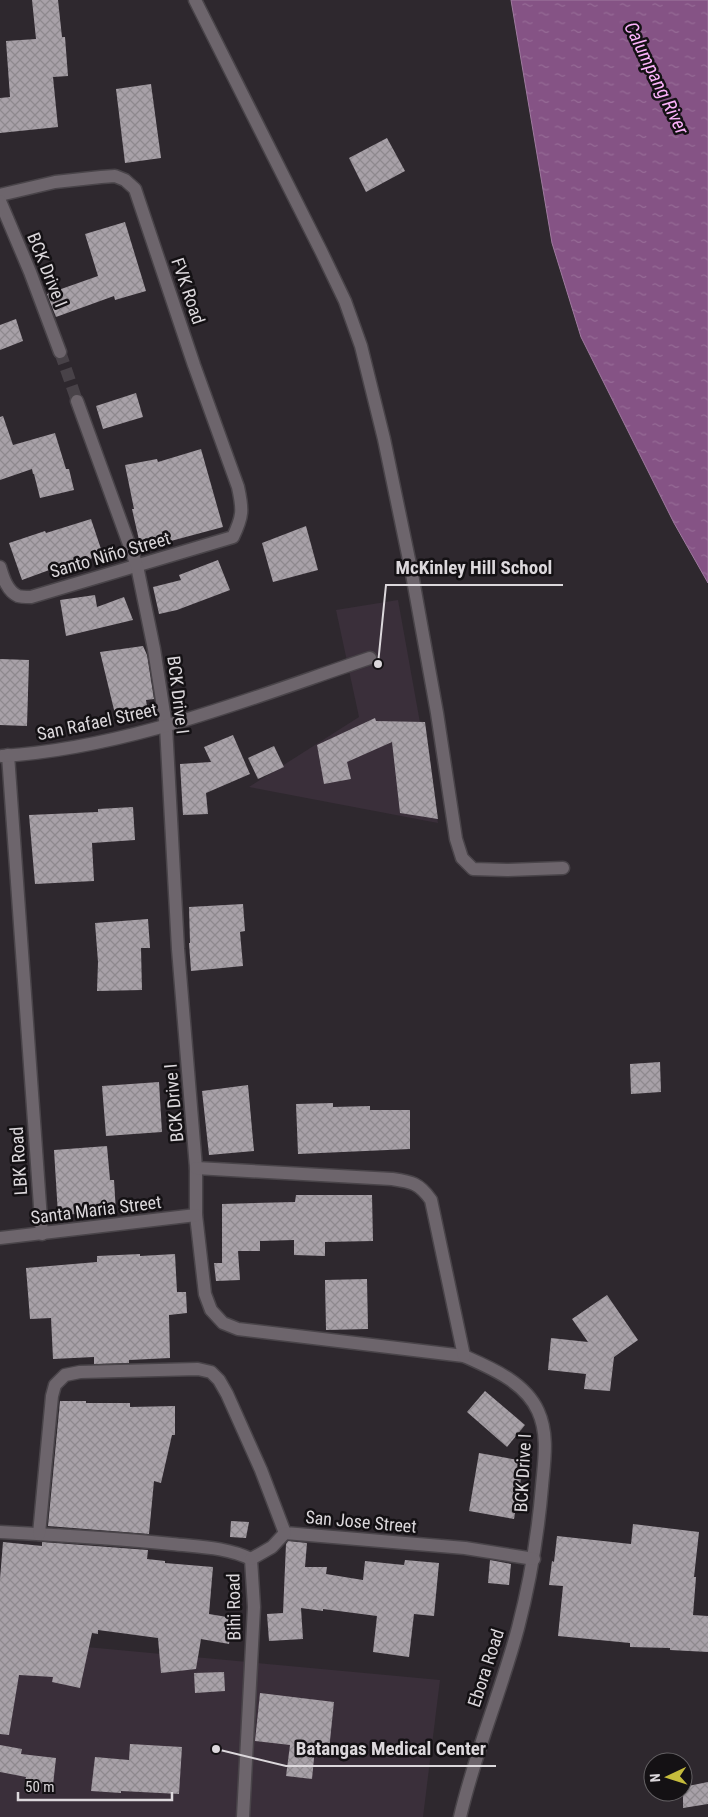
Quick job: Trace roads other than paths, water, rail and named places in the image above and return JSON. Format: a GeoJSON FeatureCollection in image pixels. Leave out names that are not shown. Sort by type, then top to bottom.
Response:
{"type":"FeatureCollection","features":[{"type":"Feature","properties":{"kind":"street"},"geometry":{"type":"LineString","coordinates":[[195,0],[345,301],[361,346],[384,439],[412,574],[438,713],[456,839],[462,858],[473,869],[563,868]]}},
{"type":"Feature","properties":{"kind":"street","name":"FVK Road"},"geometry":{"type":"LineString","coordinates":[[0,195],[55,182],[115,176],[125,180],[134,189],[238,487],[243,507],[241,522],[233,538]]}},
{"type":"Feature","properties":{"kind":"street","name":"BCK Drive I"},"geometry":{"type":"LineString","coordinates":[[0,201],[30,272],[60,352]]}},
{"type":"Feature","properties":{"kind":"street","name":"BCK Drive I"},"geometry":{"type":"LineString","coordinates":[[77,400],[137,566],[154,649],[166,726],[178,949],[196,1168],[196,1215],[205,1294],[211,1310],[223,1323],[238,1329],[464,1356],[493,1369],[510,1380],[529,1397],[538,1411],[543,1426],[545,1449],[534,1558]]}},
{"type":"Feature","properties":{"kind":"street","name":"Santo Niño Street"},"geometry":{"type":"LineString","coordinates":[[2,573],[10,589],[18,596],[31,597],[233,538]]}},
{"type":"Feature","properties":{"kind":"street","name":"San Rafael Street"},"geometry":{"type":"LineString","coordinates":[[4,756],[59,750],[166,726],[370,658]]}},
{"type":"Feature","properties":{"kind":"street","name":"LBK Road"},"geometry":{"type":"LineString","coordinates":[[4,756],[42,1234]]}},
{"type":"Feature","properties":{"kind":"street"},"geometry":{"type":"LineString","coordinates":[[196,1168],[392,1179],[411,1181],[423,1189],[432,1200],[464,1356]]}},
{"type":"Feature","properties":{"kind":"street","name":"Santa Maria Street"},"geometry":{"type":"LineString","coordinates":[[0,1238],[196,1215]]}},
{"type":"Feature","properties":{"kind":"street","name":"San Jose Street"},"geometry":{"type":"LineString","coordinates":[[39,1534],[50,1410],[55,1385],[65,1375],[80,1372],[198,1369],[211,1372],[219,1380],[227,1394],[261,1470],[285,1533],[465,1548],[534,1558]]}},
{"type":"Feature","properties":{"kind":"street","name":"Bihi Road"},"geometry":{"type":"LineString","coordinates":[[0,1532],[114,1538],[216,1548],[237,1552],[250,1559],[254,1607],[243,1817]]}},
{"type":"Feature","properties":{"kind":"street"},"geometry":{"type":"LineString","coordinates":[[250,1559],[272,1547],[285,1533]]}},
{"type":"Feature","properties":{"kind":"street","name":"Ebora Road"},"geometry":{"type":"LineString","coordinates":[[460,1817],[475,1758],[518,1628],[534,1558]]}},
{"type":"Feature","properties":{"kind":"water","name":"Calumpang River"},"geometry":{"type":"Polygon","coordinates":[[[511,0],[708,0],[708,583],[674,523],[581,337],[552,243],[511,0]]]}},
{"type":"Feature","properties":{"kind":"tunnel"},"geometry":{"type":"LineString","coordinates":[[60,352],[77,401]]}},
{"type":"Feature","properties":{"kind":"place","name":"McKinley Hill School"},"geometry":{"type":"Point","coordinates":[378,664]}},
{"type":"Feature","properties":{"kind":"place","name":"Batangas Medical Center"},"geometry":{"type":"Point","coordinates":[216,1749]}}]}
